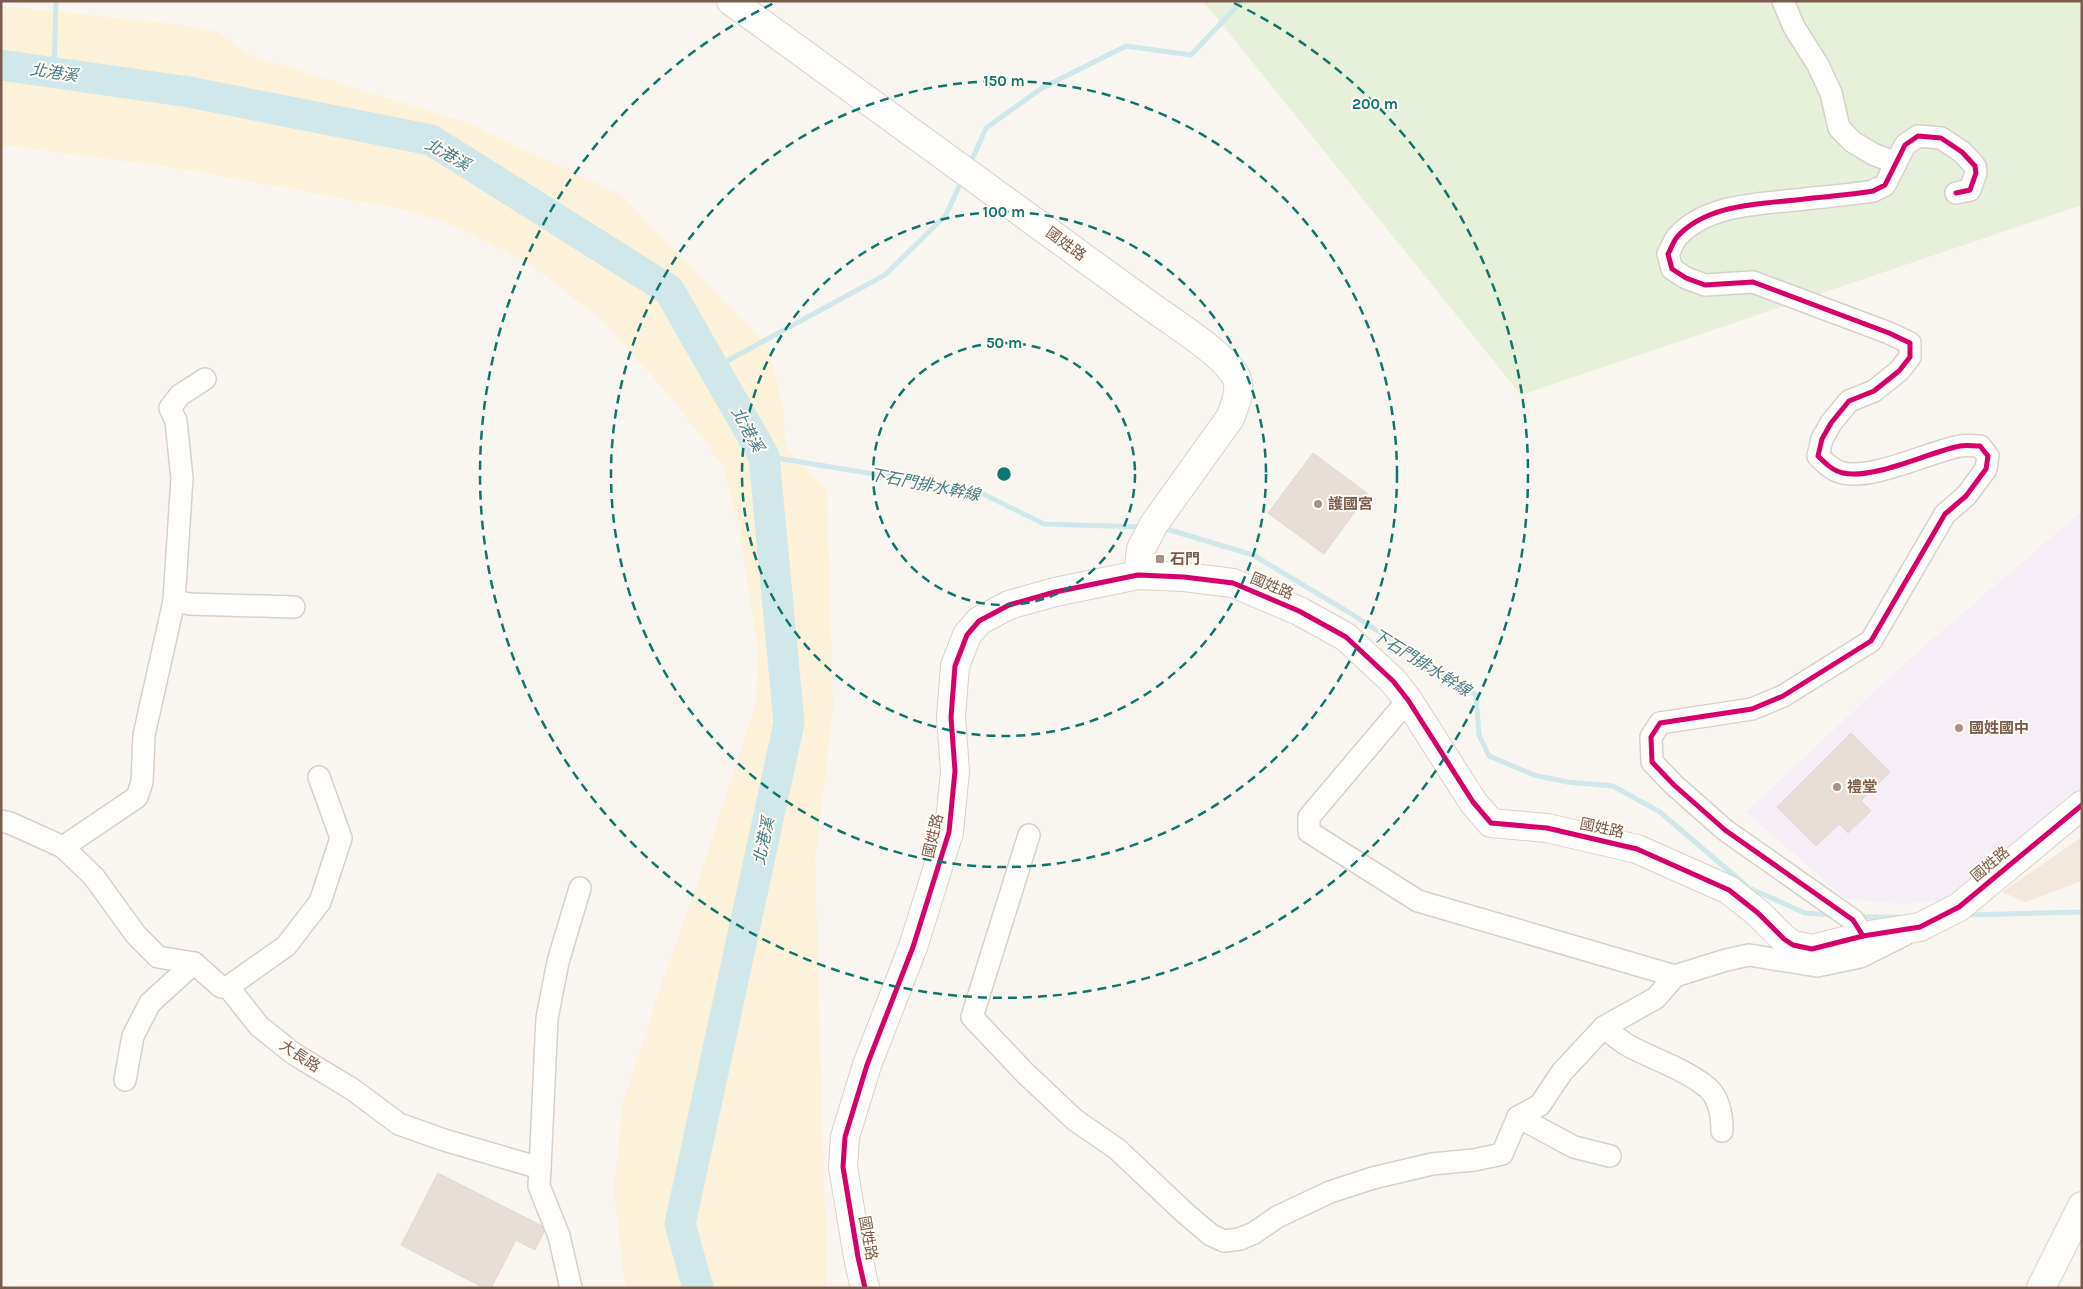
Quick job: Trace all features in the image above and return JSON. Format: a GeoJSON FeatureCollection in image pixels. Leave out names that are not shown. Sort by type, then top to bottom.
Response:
{"type":"FeatureCollection","features":[{"type":"Feature","properties":{"kind":"street","name":"國姓路"},"geometry":{"type":"LineString","coordinates":[[731,1],[1215,354],[1236,378],[1238,400],[1230,418],[1154,524],[1141,549],[1138,575]]}},
{"type":"Feature","properties":{"kind":"street"},"geometry":{"type":"LineString","coordinates":[[1784,1],[1794,27],[1818,65],[1832,93],[1839,128],[1853,142],[1872,154],[1896,163]]}},
{"type":"Feature","properties":{"kind":"street"},"geometry":{"type":"LineString","coordinates":[[1863,936],[1853,920],[1725,830],[1674,784],[1652,762],[1652,736],[1660,723],[1752,709],[1784,696],[1871,641],[1945,514],[1966,496],[1986,469],[1988,456],[1980,446],[1962,446],[1860,474],[1843,473],[1829,466],[1818,456],[1822,439],[1831,423],[1849,401],[1874,391],[1899,371],[1910,357],[1910,344],[1889,333],[1753,282],[1705,284],[1686,278],[1672,269],[1668,254],[1676,238],[1688,228],[1704,218],[1724,210],[1764,202],[1873,191],[1885,185],[1905,145],[1918,136],[1942,138],[1962,152],[1975,166],[1976,173],[1970,190],[1956,193]]}},
{"type":"Feature","properties":{"kind":"street"},"geometry":{"type":"LineString","coordinates":[[64,847],[137,796],[142,782],[144,735],[174,601],[182,478],[176,421],[170,408],[180,395],[204,379]]}},
{"type":"Feature","properties":{"kind":"street","name":"國姓路"},"geometry":{"type":"LineString","coordinates":[[865,1288],[842,1167],[845,1137],[867,1065],[913,946],[949,832],[955,771],[951,716],[955,666],[967,635],[979,621],[1009,605],[1054,592],[1138,575],[1184,576],[1233,583],[1299,611],[1346,637],[1393,681],[1408,700],[1473,802],[1491,823],[1547,828],[1637,848],[1729,890],[1758,912],[1784,940],[1793,946],[1812,949],[1863,936],[1920,927],[1959,906],[2082,805]]}},
{"type":"Feature","properties":{"kind":"street"},"geometry":{"type":"LineString","coordinates":[[174,601],[190,604],[294,607]]}},
{"type":"Feature","properties":{"kind":"street"},"geometry":{"type":"LineString","coordinates":[[1408,700],[1310,817],[1309,832],[1418,901],[1675,976]]}},
{"type":"Feature","properties":{"kind":"street"},"geometry":{"type":"LineString","coordinates":[[228,987],[286,946],[320,902],[341,838],[319,777]]}},
{"type":"Feature","properties":{"kind":"street"},"geometry":{"type":"LineString","coordinates":[[1,821],[10,823],[64,847],[94,877],[136,935],[158,957],[194,963]]}},
{"type":"Feature","properties":{"kind":"street"},"geometry":{"type":"LineString","coordinates":[[1028,835],[972,1017],[1025,1073],[1075,1120],[1117,1149],[1185,1213],[1211,1234],[1224,1241],[1240,1239],[1254,1233],[1277,1217],[1330,1192],[1373,1178],[1432,1164],[1474,1160],[1502,1154],[1518,1117],[1540,1105],[1562,1072],[1585,1050],[1604,1027],[1656,998],[1675,976],[1749,955],[1817,966],[1860,956],[1920,927]]}},
{"type":"Feature","properties":{"kind":"street"},"geometry":{"type":"LineString","coordinates":[[570,1288],[560,1236],[539,1186],[547,1018],[558,962],[580,888]]}},
{"type":"Feature","properties":{"kind":"street"},"geometry":{"type":"LineString","coordinates":[[125,1080],[134,1036],[150,1003],[194,963]]}},
{"type":"Feature","properties":{"kind":"street","name":"大長路"},"geometry":{"type":"LineString","coordinates":[[194,963],[221,987],[228,987],[259,1026],[294,1054],[352,1089],[399,1124],[444,1140],[540,1168]]}},
{"type":"Feature","properties":{"kind":"street"},"geometry":{"type":"LineString","coordinates":[[1604,1027],[1630,1046],[1672,1066],[1709,1089],[1718,1102],[1722,1118],[1722,1131]]}},
{"type":"Feature","properties":{"kind":"street"},"geometry":{"type":"LineString","coordinates":[[1518,1117],[1574,1147],[1610,1156]]}},
{"type":"Feature","properties":{"kind":"street"},"geometry":{"type":"LineString","coordinates":[[2041,1288],[2082,1206]]}},
{"type":"Feature","properties":{"kind":"shaded area","name":"國姓國中"},"geometry":{"type":"Polygon","coordinates":[[[2082,511],[2082,794],[1958,899],[1901,904],[1845,899],[1746,812],[1907,661],[2082,511]]]}},
{"type":"Feature","properties":{"kind":"shaded area"},"geometry":{"type":"Polygon","coordinates":[[[2082,837],[2082,881],[2026,902],[2002,892],[2082,837]]]}},
{"type":"Feature","properties":{"kind":"green space"},"geometry":{"type":"Polygon","coordinates":[[[1203,1],[2082,1],[2082,205],[1521,395],[1203,1]]]}},
{"type":"Feature","properties":{"kind":"sand","name":"北港溪"},"geometry":{"type":"Polygon","coordinates":[[[1,6],[183,25],[217,32],[249,55],[468,123],[621,195],[769,347],[784,412],[785,447],[827,490],[833,708],[815,861],[827,1288],[626,1288],[624,1276],[614,1190],[623,1103],[756,704],[758,648],[739,528],[723,467],[656,380],[599,317],[525,261],[461,228],[402,209],[171,167],[1,145],[1,6]]]}},
{"type":"Feature","properties":{"kind":"building","name":"護國宮"},"geometry":{"type":"Polygon","coordinates":[[[1313,453],[1368,494],[1324,554],[1268,513],[1313,453]]]}},
{"type":"Feature","properties":{"kind":"building","name":"禮堂"},"geometry":{"type":"Polygon","coordinates":[[[1851,733],[1890,772],[1861,801],[1871,811],[1848,833],[1839,824],[1816,846],[1777,807],[1851,733]]]}},
{"type":"Feature","properties":{"kind":"building"},"geometry":{"type":"Polygon","coordinates":[[[438,1173],[542,1226],[544,1232],[535,1250],[516,1240],[491,1288],[484,1288],[401,1245],[438,1173]]]}},
{"type":"Feature","properties":{"kind":"waterway"},"geometry":{"type":"LineString","coordinates":[[54,73],[56,1]]}},
{"type":"Feature","properties":{"kind":"waterway"},"geometry":{"type":"LineString","coordinates":[[970,164],[986,128],[1042,88],[1126,46],[1191,55],[1242,1]]}},
{"type":"Feature","properties":{"kind":"waterway","name":"北港溪"},"geometry":{"type":"LineString","coordinates":[[1,65],[189,92],[431,140],[669,290],[764,456],[789,723],[680,1224],[698,1288]]}},
{"type":"Feature","properties":{"kind":"waterway"},"geometry":{"type":"LineString","coordinates":[[714,368],[885,275],[946,215],[962,180]]}},
{"type":"Feature","properties":{"kind":"waterway","name":"下石門排水幹線"},"geometry":{"type":"LineString","coordinates":[[764,456],[977,491],[1044,524],[1143,527]]}},
{"type":"Feature","properties":{"kind":"waterway","name":"下石門排水幹線"},"geometry":{"type":"LineString","coordinates":[[1161,529],[1253,555],[1350,613],[1476,695],[1479,735],[1489,756],[1534,775],[1567,782],[1613,786],[1660,812],[1749,888],[1805,913],[1831,915]]}},
{"type":"Feature","properties":{"kind":"waterway","name":"下石門排水幹線"},"geometry":{"type":"LineString","coordinates":[[1964,915],[2082,912]]}},
{"type":"Feature","properties":{"kind":"waterway","name":"下石門排水幹線"},"geometry":{"type":"LineString","coordinates":[[1857,917],[1898,917]]}},
{"type":"Feature","properties":{"kind":"cycle path"},"geometry":{"type":"LineString","coordinates":[[1863,936],[1853,920],[1725,830],[1674,785],[1652,762],[1651,737],[1660,723],[1752,709],[1783,696],[1871,641],[1945,514],[1966,496],[1986,469],[1988,456],[1980,446],[1962,446],[1870,473],[1843,473],[1833,469],[1818,456],[1822,439],[1831,423],[1849,401],[1874,391],[1899,371],[1910,357],[1910,343],[1889,333],[1753,282],[1705,285],[1686,278],[1672,269],[1668,254],[1674,241],[1689,226],[1717,212],[1749,205],[1873,191],[1885,185],[1905,145],[1918,136],[1941,138],[1962,152],[1975,166],[1976,173],[1970,190],[1956,193]]}},
{"type":"Feature","properties":{"kind":"cycle path"},"geometry":{"type":"LineString","coordinates":[[865,1288],[843,1167],[845,1137],[867,1065],[913,947],[949,832],[955,771],[951,717],[955,666],[967,635],[979,621],[1009,605],[1055,592],[1138,575],[1184,577],[1233,583],[1299,611],[1346,637],[1393,681],[1408,700],[1473,802],[1491,823],[1547,828],[1637,849],[1729,890],[1758,913],[1784,939],[1793,945],[1812,949],[1863,936],[1920,927],[1959,907],[2082,805]]}},
{"type":"Feature","properties":{"kind":"place","name":"護國宮"},"geometry":{"type":"Point","coordinates":[1318,504]}},
{"type":"Feature","properties":{"kind":"place","name":"石門"},"geometry":{"type":"Point","coordinates":[1160,559]}},
{"type":"Feature","properties":{"kind":"place","name":"國姓國中"},"geometry":{"type":"Point","coordinates":[1959,728]}},
{"type":"Feature","properties":{"kind":"place","name":"禮堂"},"geometry":{"type":"Point","coordinates":[1837,787]}}]}
